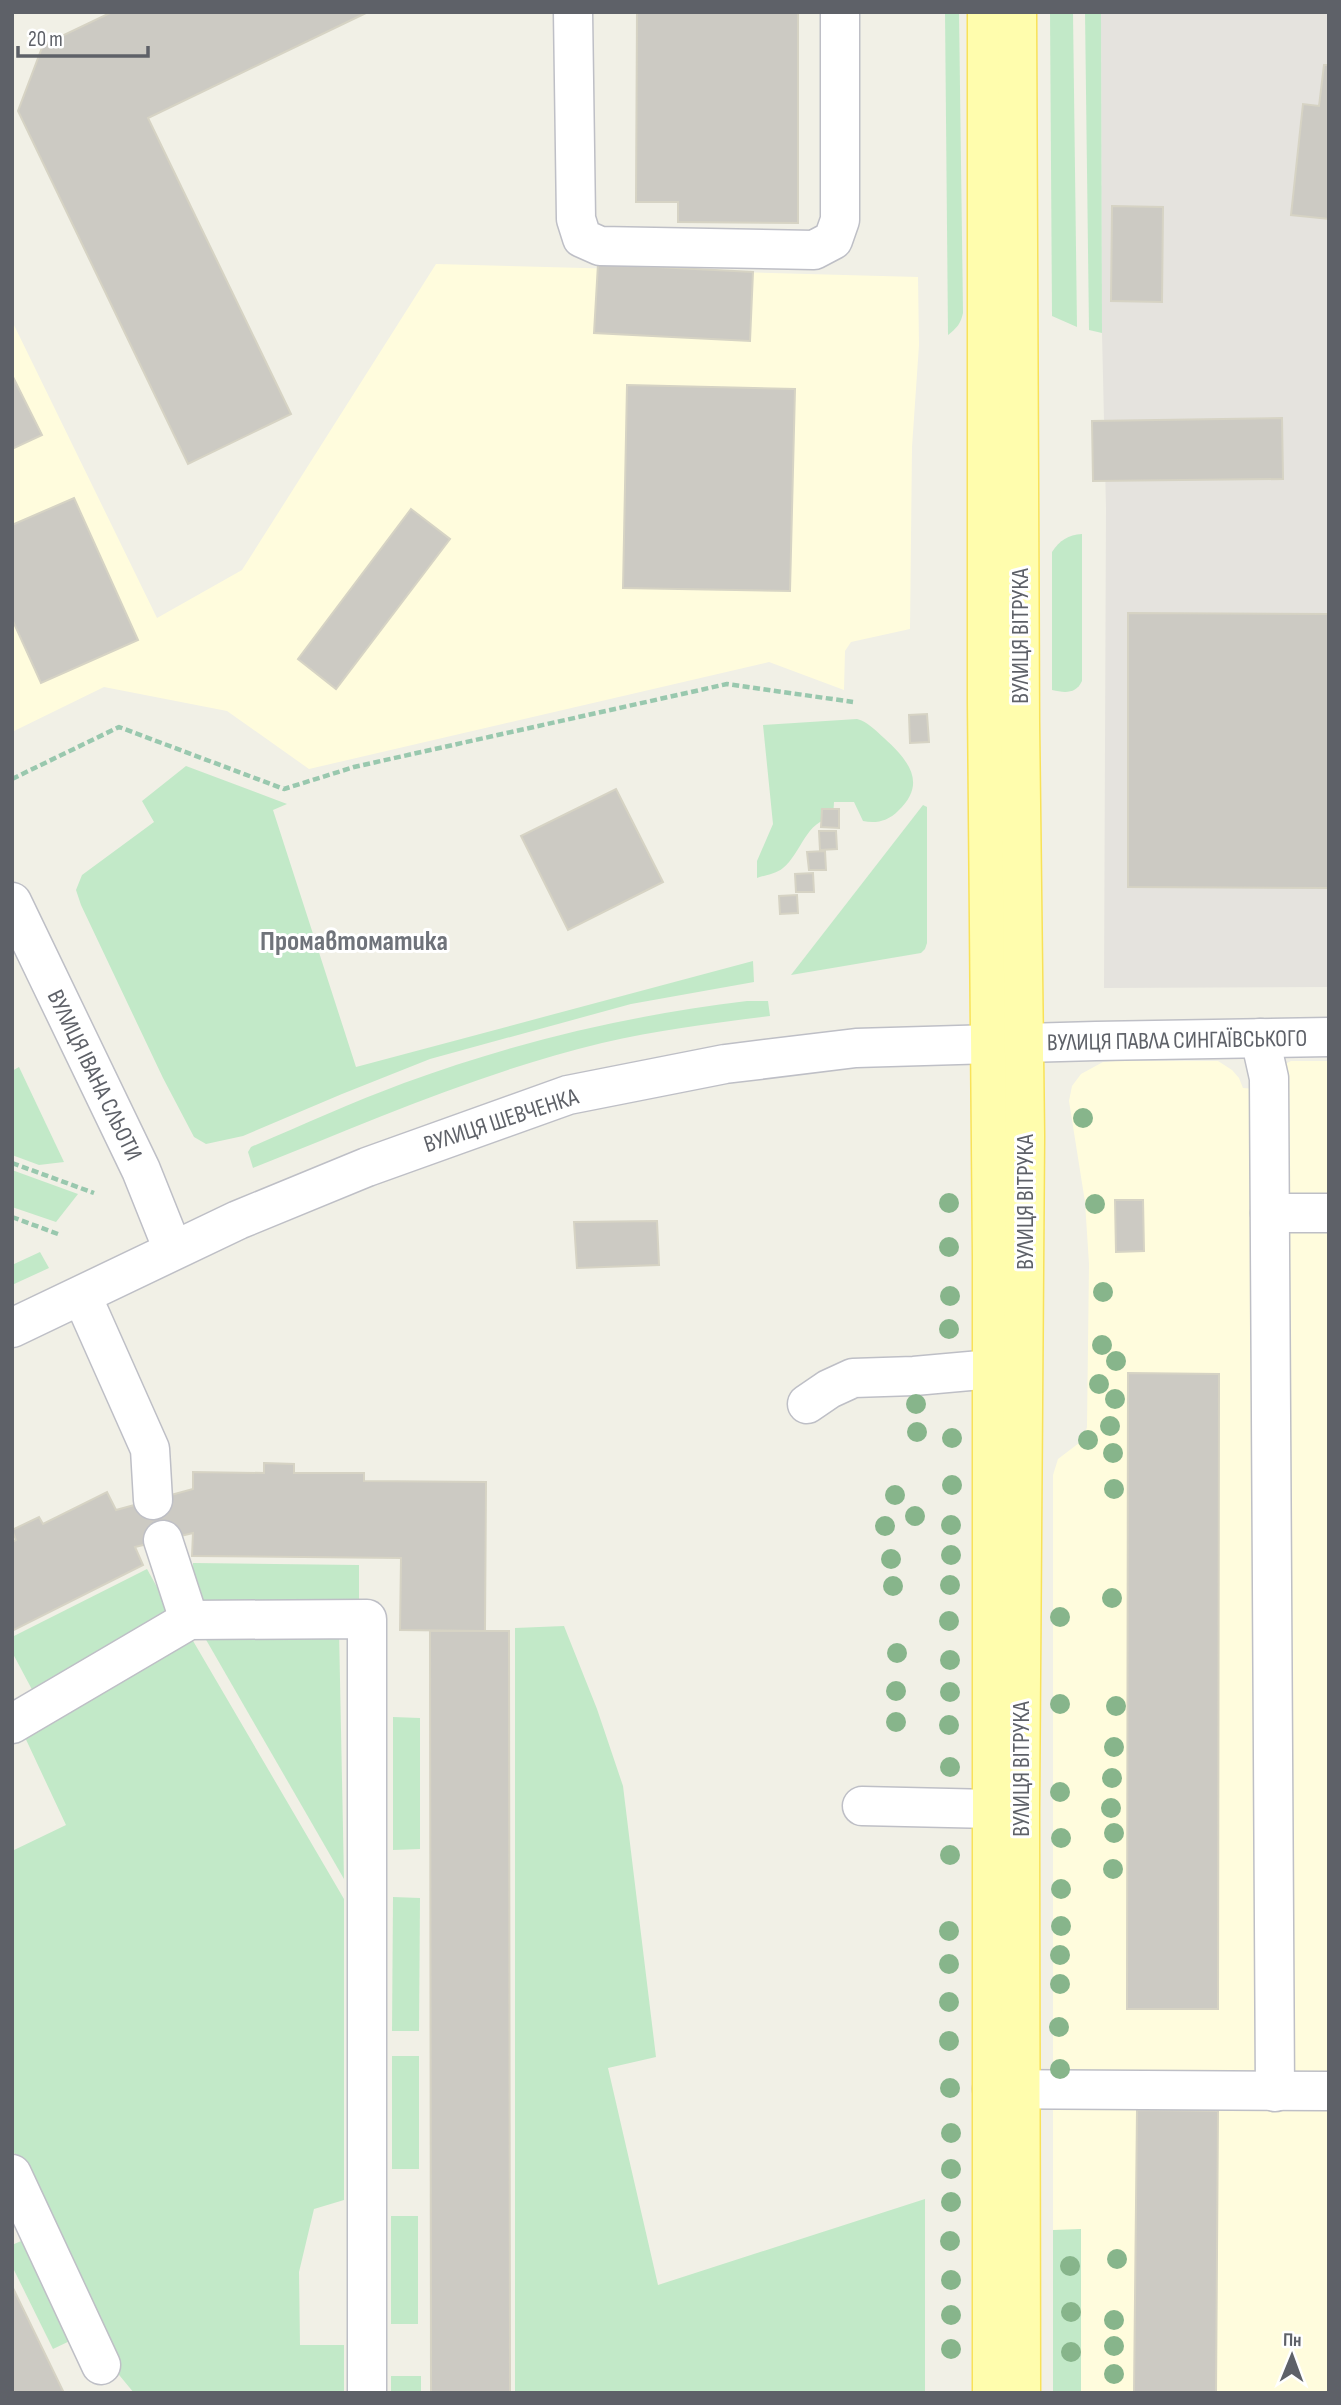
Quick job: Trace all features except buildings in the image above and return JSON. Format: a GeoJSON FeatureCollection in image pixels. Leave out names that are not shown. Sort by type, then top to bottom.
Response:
{"type":"FeatureCollection","features":[{"type":"Feature","properties":{"kind":"main road","name":"ВУЛИЦЯ ВІТРУКА"},"geometry":{"type":"LineString","coordinates":[[987,12],[987,702],[1008,1044],[1020,1795],[992,2393]]}},
{"type":"Feature","properties":{"kind":"main road","name":"ВУЛИЦЯ ВІТРУКА"},"geometry":{"type":"LineString","coordinates":[[1017,12],[1020,722],[992,1369],[992,1809],[1021,2393]]}},
{"type":"Feature","properties":{"kind":"street"},"geometry":{"type":"LineString","coordinates":[[573,12],[576,219],[582,237],[600,247],[814,250],[833,240],[840,220],[840,12]]}},
{"type":"Feature","properties":{"kind":"street","name":"ВУЛИЦЯ ІВАНА СЛЬОТИ"},"geometry":{"type":"LineString","coordinates":[[12,902],[141,1170],[173,1250]]}},
{"type":"Feature","properties":{"kind":"street","name":"ВУЛИЦЯ ПАВЛА СИНГАЇВСЬКОГО"},"geometry":{"type":"LineString","coordinates":[[1008,1044],[1329,1037]]}},
{"type":"Feature","properties":{"kind":"street"},"geometry":{"type":"LineString","coordinates":[[1260,1038],[1269,1078],[1275,2092]]}},
{"type":"Feature","properties":{"kind":"street","name":"ВУЛИЦЯ ШЕВЧЕНКА"},"geometry":{"type":"LineString","coordinates":[[12,1328],[239,1220],[367,1167],[569,1095],[725,1064],[856,1048],[1008,1044]]}},
{"type":"Feature","properties":{"kind":"street"},"geometry":{"type":"LineString","coordinates":[[1270,1213],[1329,1213]]}},
{"type":"Feature","properties":{"kind":"street"},"geometry":{"type":"LineString","coordinates":[[82,1296],[150,1449],[153,1500]]}},
{"type":"Feature","properties":{"kind":"street"},"geometry":{"type":"LineString","coordinates":[[807,1404],[853,1378],[992,1369]]}},
{"type":"Feature","properties":{"kind":"street"},"geometry":{"type":"LineString","coordinates":[[163,1540],[189,1620]]}},
{"type":"Feature","properties":{"kind":"street"},"geometry":{"type":"LineString","coordinates":[[12,1724],[189,1620],[367,1619],[367,2393]]}},
{"type":"Feature","properties":{"kind":"street"},"geometry":{"type":"LineString","coordinates":[[862,1806],[992,1809]]}},
{"type":"Feature","properties":{"kind":"street"},"geometry":{"type":"LineString","coordinates":[[1007,2089],[1329,2091]]}},
{"type":"Feature","properties":{"kind":"street"},"geometry":{"type":"LineString","coordinates":[[12,2174],[101,2365]]}},
{"type":"Feature","properties":{"kind":"path"},"geometry":{"type":"LineString","coordinates":[[12,779],[119,727],[284,789],[354,766],[727,684],[853,702]]}},
{"type":"Feature","properties":{"kind":"path"},"geometry":{"type":"LineString","coordinates":[[12,1163],[94,1193]]}},
{"type":"Feature","properties":{"kind":"path"},"geometry":{"type":"LineString","coordinates":[[12,1217],[58,1234]]}},
{"type":"Feature","properties":{"kind":"shaded area"},"geometry":{"type":"Polygon","coordinates":[[[1101,12],[1329,12],[1329,987],[1104,988],[1106,508],[1102,333],[1101,12]]]}},
{"type":"Feature","properties":{"kind":"shaded area"},"geometry":{"type":"Polygon","coordinates":[[[436,264],[918,277],[919,345],[912,447],[910,629],[851,642],[845,651],[844,690],[769,662],[309,769],[227,711],[104,687],[12,732],[12,321],[157,618],[242,570],[436,264]]]}},
{"type":"Feature","properties":{"kind":"shaded area"},"geometry":{"type":"Polygon","coordinates":[[[1218,1061],[1232,1070],[1243,1088],[1269,1090],[1281,1066],[1291,1061],[1329,1061],[1329,2393],[1053,2393],[1053,1475],[1058,1459],[1083,1440],[1087,1427],[1089,1264],[1085,1202],[1069,1101],[1072,1086],[1081,1074],[1103,1062],[1218,1061]]]}},
{"type":"Feature","properties":{"kind":"green space"},"geometry":{"type":"Polygon","coordinates":[[[945,12],[959,12],[963,313],[958,325],[948,335],[945,12]]]}},
{"type":"Feature","properties":{"kind":"green space"},"geometry":{"type":"Polygon","coordinates":[[[1050,12],[1073,12],[1077,327],[1052,316],[1050,12]]]}},
{"type":"Feature","properties":{"kind":"green space"},"geometry":{"type":"Polygon","coordinates":[[[1085,12],[1101,12],[1102,333],[1089,330],[1085,12]]]}},
{"type":"Feature","properties":{"kind":"green space"},"geometry":{"type":"Polygon","coordinates":[[[1082,534],[1082,681],[1070,692],[1061,692],[1052,690],[1052,552],[1065,539],[1082,534]]]}},
{"type":"Feature","properties":{"kind":"green space"},"geometry":{"type":"Polygon","coordinates":[[[857,719],[874,729],[907,763],[913,781],[907,801],[890,817],[873,822],[863,821],[854,802],[834,802],[833,819],[824,820],[810,830],[783,868],[757,878],[757,861],[773,824],[763,725],[857,719]]]}},
{"type":"Feature","properties":{"kind":"green space"},"geometry":{"type":"Polygon","coordinates":[[[186,766],[287,804],[273,810],[356,1067],[753,961],[754,982],[631,1004],[430,1059],[243,1136],[206,1144],[194,1137],[163,1078],[76,890],[82,875],[154,822],[142,801],[186,766]]]}},
{"type":"Feature","properties":{"kind":"green space"},"geometry":{"type":"Polygon","coordinates":[[[923,805],[927,807],[925,949],[921,953],[791,975],[923,805]]]}},
{"type":"Feature","properties":{"kind":"green space"},"geometry":{"type":"Polygon","coordinates":[[[747,1001],[768,1001],[770,1016],[644,1034],[557,1055],[425,1099],[253,1168],[248,1152],[251,1147],[366,1098],[446,1068],[530,1043],[616,1022],[747,1001]]]}},
{"type":"Feature","properties":{"kind":"green space"},"geometry":{"type":"Polygon","coordinates":[[[19,1067],[64,1162],[39,1165],[12,1155],[12,1071],[19,1067]]]}},
{"type":"Feature","properties":{"kind":"green space"},"geometry":{"type":"Polygon","coordinates":[[[12,1170],[78,1194],[56,1222],[12,1207],[12,1170]]]}},
{"type":"Feature","properties":{"kind":"green space"},"geometry":{"type":"Polygon","coordinates":[[[40,1252],[49,1268],[12,1285],[12,1265],[40,1252]]]}},
{"type":"Feature","properties":{"kind":"green space"},"geometry":{"type":"Polygon","coordinates":[[[193,1563],[359,1565],[359,1608],[194,1608],[193,1563]]]}},
{"type":"Feature","properties":{"kind":"green space"},"geometry":{"type":"Polygon","coordinates":[[[147,1569],[173,1616],[36,1697],[12,1652],[12,1637],[147,1569]]]}},
{"type":"Feature","properties":{"kind":"green space"},"geometry":{"type":"Polygon","coordinates":[[[564,1626],[597,1709],[623,1786],[656,2057],[608,2068],[658,2285],[925,2199],[925,2393],[515,2393],[515,1628],[564,1626]]]}},
{"type":"Feature","properties":{"kind":"green space"},"geometry":{"type":"Polygon","coordinates":[[[339,1630],[344,1879],[201,1631],[339,1630]]]}},
{"type":"Feature","properties":{"kind":"green space"},"geometry":{"type":"Polygon","coordinates":[[[189,1634],[344,1899],[344,2200],[314,2209],[299,2272],[300,2345],[344,2345],[344,2393],[134,2393],[115,2370],[12,2148],[12,1851],[66,1825],[22,1731],[189,1634]]]}},
{"type":"Feature","properties":{"kind":"green space"},"geometry":{"type":"Polygon","coordinates":[[[393,1717],[420,1718],[420,1849],[393,1850],[393,1717]]]}},
{"type":"Feature","properties":{"kind":"green space"},"geometry":{"type":"Polygon","coordinates":[[[393,1897],[420,1898],[419,2031],[392,2031],[393,1897]]]}},
{"type":"Feature","properties":{"kind":"green space"},"geometry":{"type":"Polygon","coordinates":[[[392,2056],[419,2056],[419,2169],[392,2169],[392,2056]]]}},
{"type":"Feature","properties":{"kind":"green space"},"geometry":{"type":"Polygon","coordinates":[[[391,2216],[418,2216],[418,2324],[391,2324],[391,2216]]]}},
{"type":"Feature","properties":{"kind":"green space"},"geometry":{"type":"Polygon","coordinates":[[[1081,2229],[1081,2393],[1053,2393],[1053,2230],[1081,2229]]]}},
{"type":"Feature","properties":{"kind":"green space"},"geometry":{"type":"Polygon","coordinates":[[[28,2238],[76,2338],[53,2349],[12,2266],[12,2245],[28,2238]]]}},
{"type":"Feature","properties":{"kind":"green space"},"geometry":{"type":"Polygon","coordinates":[[[391,2376],[421,2376],[421,2393],[391,2393],[391,2376]]]}},
{"type":"Feature","properties":{"kind":"district","name":"Промавтоматика"},"geometry":{"type":"Point","coordinates":[354,940]}}]}
